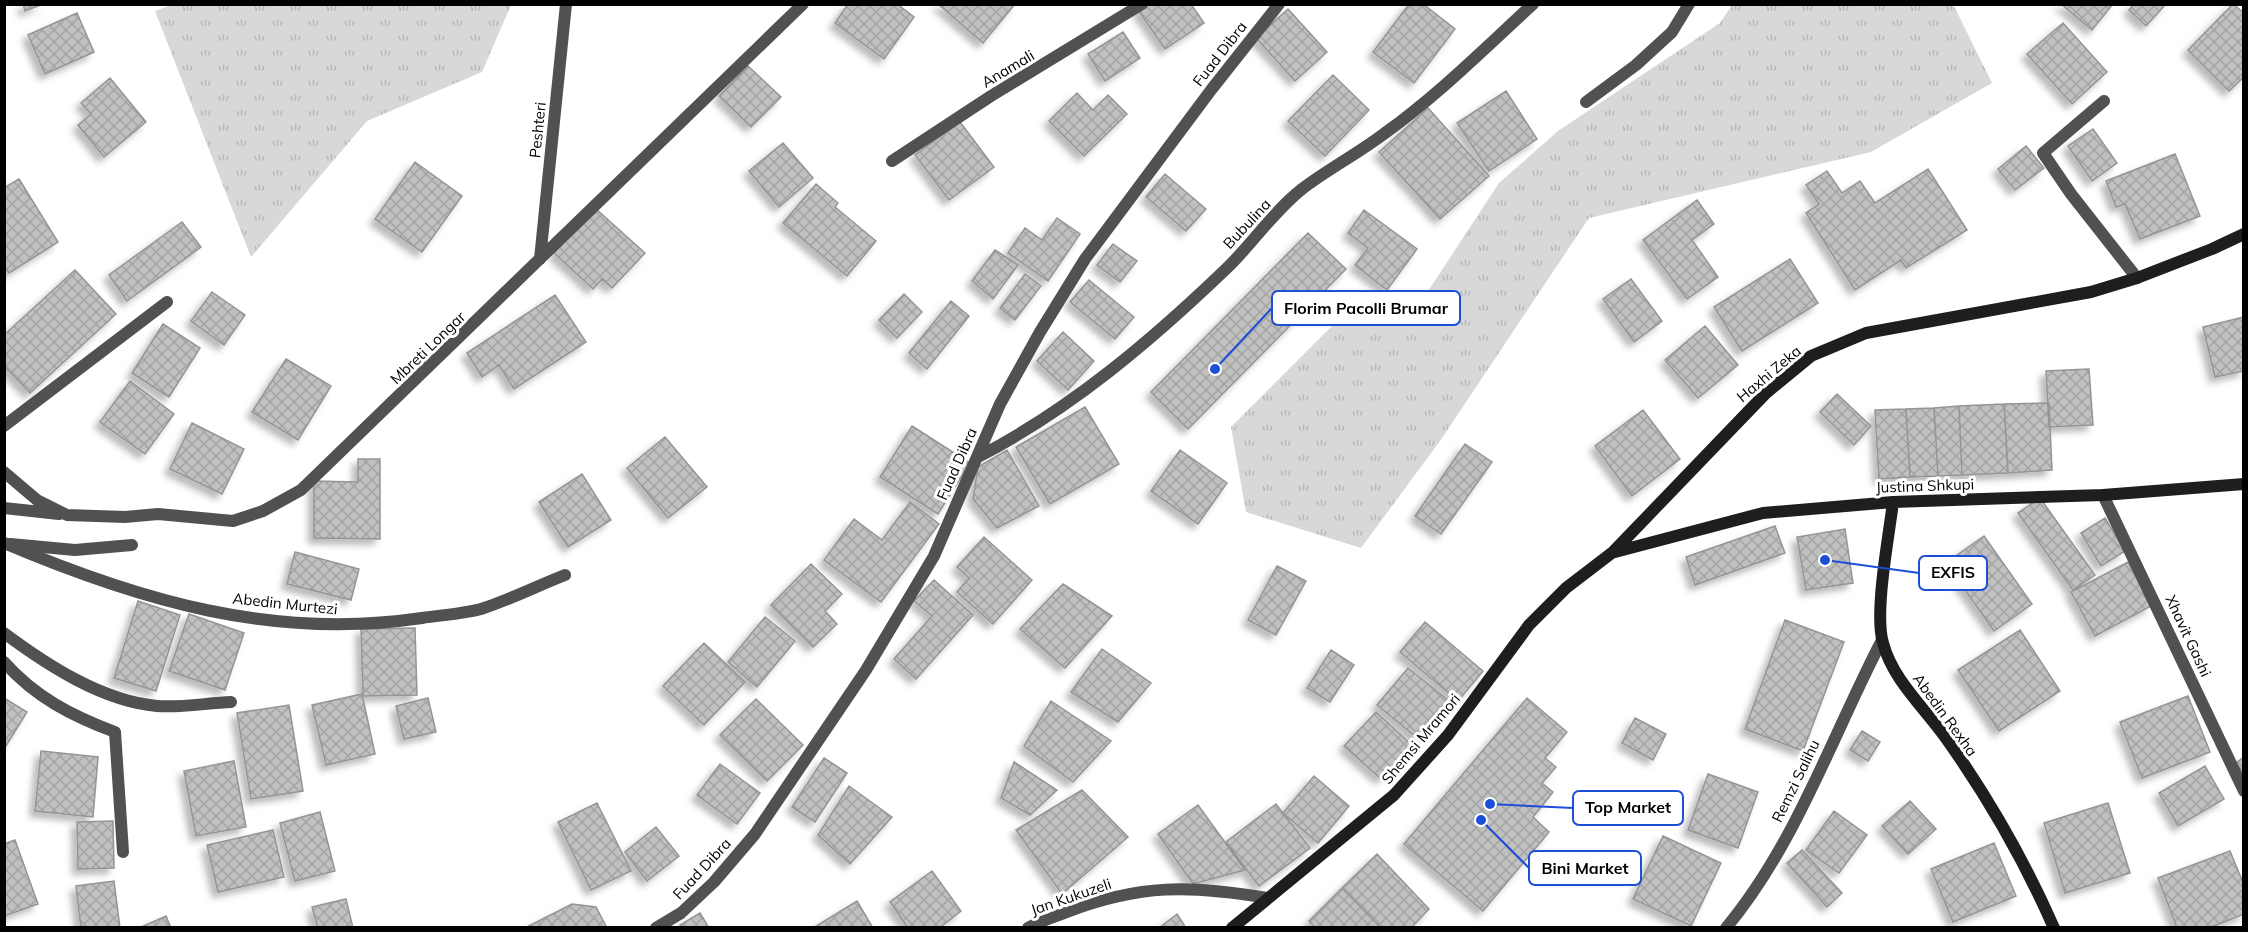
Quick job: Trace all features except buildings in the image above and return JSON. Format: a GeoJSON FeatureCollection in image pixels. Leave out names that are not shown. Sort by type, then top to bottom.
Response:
{"type":"FeatureCollection","features":[{"type":"Feature","properties":{"kind":"street","name":"Peshteri"},"geometry":{"type":"LineString","coordinates":[[540,259],[566,4]]}},
{"type":"Feature","properties":{"kind":"street","name":"Mbreti Longar"},"geometry":{"type":"LineString","coordinates":[[4,472],[37,500],[67,514],[125,517],[158,514],[233,521],[263,512],[301,490],[803,4]]}},
{"type":"Feature","properties":{"kind":"street","name":"Anamali"},"geometry":{"type":"LineString","coordinates":[[892,161],[991,96],[1142,4]]}},
{"type":"Feature","properties":{"kind":"street","name":"Fuad Dibra"},"geometry":{"type":"LineString","coordinates":[[656,927],[681,913],[714,882],[755,834],[866,670],[928,565],[1000,404],[1040,332],[1085,260],[1211,90],[1279,4]]}},
{"type":"Feature","properties":{"kind":"street","name":"Bubulina"},"geometry":{"type":"LineString","coordinates":[[978,457],[1028,431],[1079,396],[1154,334],[1229,266],[1265,223],[1303,189],[1387,133],[1471,62],[1533,4]]}},
{"type":"Feature","properties":{"kind":"street"},"geometry":{"type":"LineString","coordinates":[[1586,102],[1636,66],[1672,32],[1689,4]]}},
{"type":"Feature","properties":{"kind":"street"},"geometry":{"type":"LineString","coordinates":[[2104,101],[2043,153],[2071,194],[2137,278]]}},
{"type":"Feature","properties":{"kind":"street","name":"Haxhi Zeka"},"geometry":{"type":"LineString","coordinates":[[1613,552],[1766,393],[1811,356],[1866,333],[2091,292],[2137,278],[2244,234]]}},
{"type":"Feature","properties":{"kind":"street"},"geometry":{"type":"LineString","coordinates":[[4,426],[167,302]]}},
{"type":"Feature","properties":{"kind":"street","name":"Justina Shkupi"},"geometry":{"type":"LineString","coordinates":[[1613,552],[1763,513],[1893,502],[2103,495],[2244,484]]}},
{"type":"Feature","properties":{"kind":"street","name":"Xhavit Gashi"},"geometry":{"type":"LineString","coordinates":[[2103,495],[2244,790]]}},
{"type":"Feature","properties":{"kind":"street","name":"Abedin Rexha"},"geometry":{"type":"LineString","coordinates":[[1893,502],[1880,617],[1882,640],[1890,664],[1948,740],[2002,826],[2036,888],[2054,927]]}},
{"type":"Feature","properties":{"kind":"street"},"geometry":{"type":"LineString","coordinates":[[4,508],[67,514]]}},
{"type":"Feature","properties":{"kind":"street","name":"Abedin Murtezi"},"geometry":{"type":"LineString","coordinates":[[5,543],[75,550],[132,545]]}},
{"type":"Feature","properties":{"kind":"street","name":"Abedin Murtezi"},"geometry":{"type":"LineString","coordinates":[[5,543],[69,569],[144,595],[242,618],[325,626],[399,621],[479,609],[565,575]]}},
{"type":"Feature","properties":{"kind":"street","name":"Shemsi Mramori"},"geometry":{"type":"LineString","coordinates":[[1232,927],[1340,842],[1394,795],[1448,735],[1530,625],[1566,588],[1613,552]]}},
{"type":"Feature","properties":{"kind":"street"},"geometry":{"type":"LineString","coordinates":[[4,633],[40,660],[80,681],[113,694],[156,706],[231,702]]}},
{"type":"Feature","properties":{"kind":"street","name":"Remzi Salihu"},"geometry":{"type":"LineString","coordinates":[[1726,927],[1771,862],[1812,786],[1854,693],[1882,640]]}},
{"type":"Feature","properties":{"kind":"street"},"geometry":{"type":"LineString","coordinates":[[4,662],[22,682],[71,715],[115,732],[123,852]]}},
{"type":"Feature","properties":{"kind":"street","name":"Jan Kukuzeli"},"geometry":{"type":"LineString","coordinates":[[1028,927],[1103,898],[1162,888],[1213,889],[1267,898]]}},
{"type":"Feature","properties":{"kind":"green space"},"geometry":{"type":"Polygon","coordinates":[[[1953,4],[1992,83],[1871,152],[1589,218],[1440,441],[1361,548],[1246,512],[1231,427],[1340,318],[1415,311],[1499,183],[1558,131],[1720,23],[1732,5],[1953,4]]]}},
{"type":"Feature","properties":{"kind":"green space"},"geometry":{"type":"Polygon","coordinates":[[[171,5],[511,5],[482,72],[367,121],[251,257],[155,11],[171,5]]]}},
{"type":"Feature","properties":{"kind":"place","name":"Florim Pacolli Brumar"},"geometry":{"type":"Point","coordinates":[1215,369]}},
{"type":"Feature","properties":{"kind":"place","name":"EXFIS"},"geometry":{"type":"Point","coordinates":[1825,560]}},
{"type":"Feature","properties":{"kind":"place","name":"Top Market"},"geometry":{"type":"Point","coordinates":[1490,804]}},
{"type":"Feature","properties":{"kind":"place","name":"Bini Market"},"geometry":{"type":"Point","coordinates":[1481,820]}}]}
